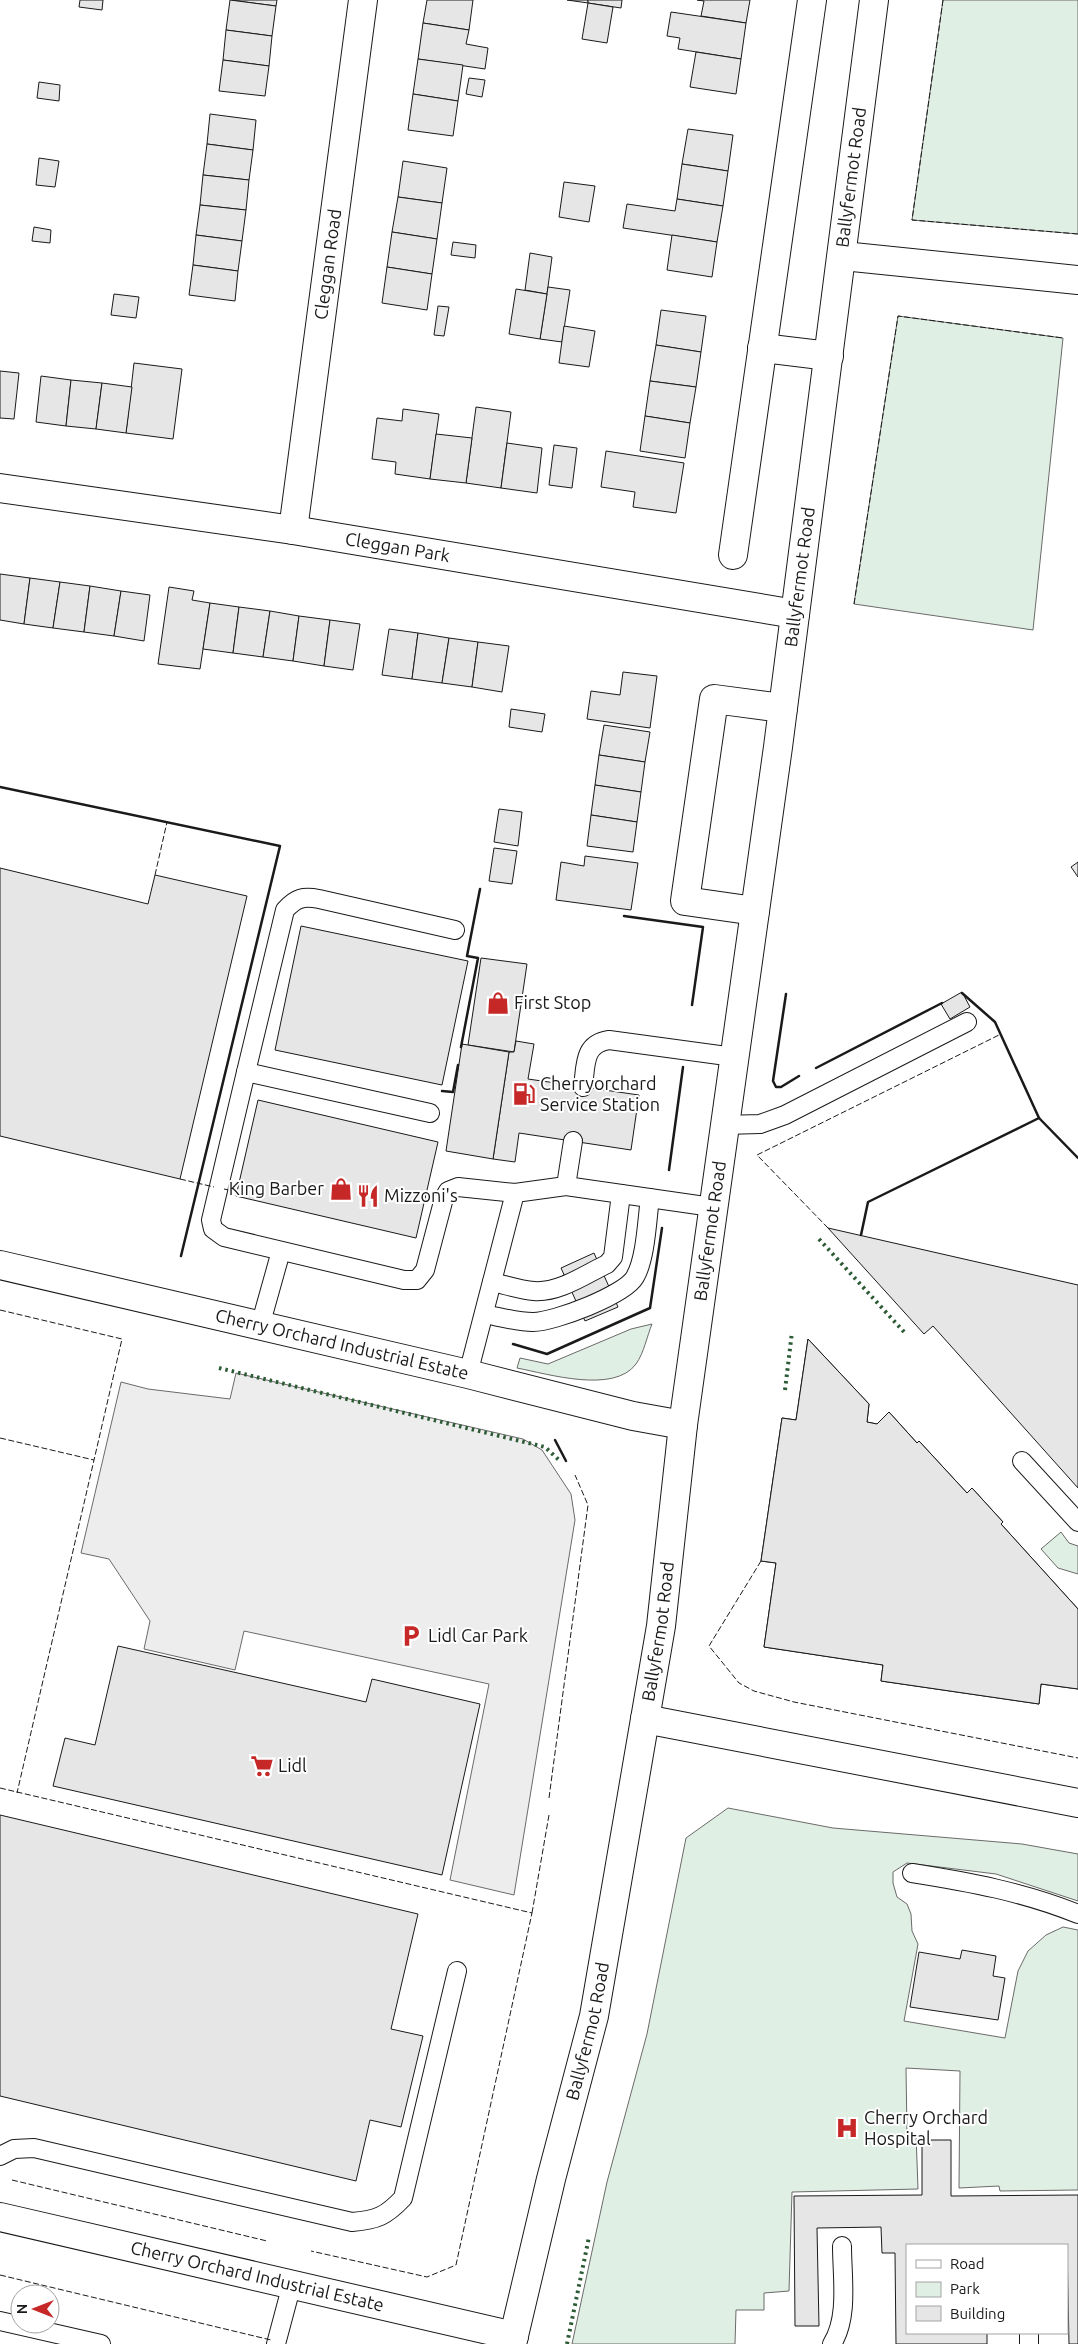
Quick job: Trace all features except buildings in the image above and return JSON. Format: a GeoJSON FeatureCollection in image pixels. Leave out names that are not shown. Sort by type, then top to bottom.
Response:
{"type":"FeatureCollection","features":[{"type":"Feature","properties":{"kind":"street","name":"Cleggan Road"},"geometry":{"type":"LineString","coordinates":[[293,530],[363,0]]}},
{"type":"Feature","properties":{"kind":"street"},"geometry":{"type":"LineString","coordinates":[[733,555],[812,0]]}},
{"type":"Feature","properties":{"kind":"street","name":"Ballyfermot Road"},"geometry":{"type":"LineString","coordinates":[[513,2340],[551,2178],[594,2016],[661,1626],[683,1425],[712,1207],[756,911],[843,256],[874,0]]}},
{"type":"Feature","properties":{"kind":"street"},"geometry":{"type":"LineString","coordinates":[[843,256],[1078,280]]}},
{"type":"Feature","properties":{"kind":"street"},"geometry":{"type":"LineString","coordinates":[[762,348],[829,356]]}},
{"type":"Feature","properties":{"kind":"street","name":"Cleggan Park"},"geometry":{"type":"LineString","coordinates":[[0,488],[293,530],[795,614]]}},
{"type":"Feature","properties":{"kind":"street"},"geometry":{"type":"LineString","coordinates":[[756,911],[685,901],[714,699],[783,708]]}},
{"type":"Feature","properties":{"kind":"street","name":"Cherry Orchard Industrial Estate"},"geometry":{"type":"LineString","coordinates":[[0,1266],[468,1374],[633,1416],[683,1425]]}},
{"type":"Feature","properties":{"kind":"street"},"geometry":{"type":"LineString","coordinates":[[645,1719],[1078,1803]]}},
{"type":"Feature","properties":{"kind":"street","name":"Cherry Orchard Industrial Estate"},"geometry":{"type":"LineString","coordinates":[[0,2217],[292,2284],[513,2340]]}},
{"type":"Feature","properties":{"kind":"lane"},"geometry":{"type":"LineString","coordinates":[[455,930],[303,896],[292,902],[285,910],[211,1220],[214,1229],[224,1237],[404,1280],[417,1280],[425,1270],[444,1198],[448,1191],[458,1187],[514,1194],[566,1186],[712,1207]]}},
{"type":"Feature","properties":{"kind":"lane"},"geometry":{"type":"LineString","coordinates":[[724,1125],[760,1124],[784,1115],[967,1022]]}},
{"type":"Feature","properties":{"kind":"lane"},"geometry":{"type":"LineString","coordinates":[[583,1087],[587,1053],[598,1042],[609,1040],[734,1057]]}},
{"type":"Feature","properties":{"kind":"lane"},"geometry":{"type":"LineString","coordinates":[[246,1072],[430,1113]]}},
{"type":"Feature","properties":{"kind":"lane"},"geometry":{"type":"LineString","coordinates":[[566,1186],[573,1141]]}},
{"type":"Feature","properties":{"kind":"lane"},"geometry":{"type":"LineString","coordinates":[[468,1374],[514,1194]]}},
{"type":"Feature","properties":{"kind":"lane"},"geometry":{"type":"LineString","coordinates":[[492,1282],[534,1291],[546,1290],[556,1288],[608,1264],[612,1257],[621,1194]]}},
{"type":"Feature","properties":{"kind":"lane"},"geometry":{"type":"LineString","coordinates":[[484,1314],[532,1322],[550,1321],[625,1287],[635,1277],[640,1261],[650,1198]]}},
{"type":"Feature","properties":{"kind":"lane"},"geometry":{"type":"LineString","coordinates":[[260,1326],[280,1251]]}},
{"type":"Feature","properties":{"kind":"lane"},"geometry":{"type":"LineString","coordinates":[[1022,1461],[1078,1522]]}},
{"type":"Feature","properties":{"kind":"lane"},"geometry":{"type":"LineString","coordinates":[[912,1873],[988,1885],[1049,1902],[1078,1914]]}},
{"type":"Feature","properties":{"kind":"lane"},"geometry":{"type":"LineString","coordinates":[[0,2156],[14,2149],[34,2148],[352,2222],[372,2220],[389,2213],[403,2198],[457,1971]]}},
{"type":"Feature","properties":{"kind":"lane"},"geometry":{"type":"LineString","coordinates":[[832,2344],[838,2334],[842,2319],[842,2246]]}},
{"type":"Feature","properties":{"kind":"lane"},"geometry":{"type":"LineString","coordinates":[[276,2344],[292,2284]]}},
{"type":"Feature","properties":{"kind":"lane"},"geometry":{"type":"LineString","coordinates":[[0,2321],[101,2344]]}},
{"type":"Feature","properties":{"kind":"green space"},"geometry":{"type":"Polygon","coordinates":[[[943,0],[1078,0],[1078,234],[912,220],[943,0]]]}},
{"type":"Feature","properties":{"kind":"green space"},"geometry":{"type":"Polygon","coordinates":[[[898,316],[1063,338],[1033,630],[854,604],[898,316]]]}},
{"type":"Feature","properties":{"kind":"green space"},"geometry":{"type":"Polygon","coordinates":[[[652,1324],[639,1360],[626,1373],[612,1378],[580,1380],[517,1368],[520,1358],[548,1364],[631,1329],[652,1324]]]}},
{"type":"Feature","properties":{"kind":"green space"},"geometry":{"type":"Polygon","coordinates":[[[1061,1532],[1069,1543],[1078,1546],[1078,1574],[1058,1568],[1041,1549],[1061,1532]]]}},
{"type":"Feature","properties":{"kind":"green space","name":"Cherry Orchard Hospital"},"geometry":{"type":"Polygon","coordinates":[[[728,1808],[833,1828],[1022,1844],[1078,1854],[1078,1901],[996,1874],[907,1863],[893,1872],[893,1883],[897,1897],[907,1904],[911,1914],[912,1931],[918,1944],[904,2021],[1005,2038],[1018,1971],[1028,1951],[1046,1935],[1063,1927],[1078,1930],[1078,2190],[1000,2191],[999,2186],[959,2188],[960,2071],[906,2068],[907,2134],[916,2134],[918,2189],[792,2192],[789,2291],[764,2293],[764,2310],[736,2310],[735,2344],[572,2344],[607,2182],[647,2034],[686,1838],[728,1808]]]}},
{"type":"Feature","properties":{"kind":"shaded area","name":"Lidl Car Park"},"geometry":{"type":"Polygon","coordinates":[[[236,1373],[523,1439],[542,1450],[571,1494],[575,1520],[514,1895],[450,1880],[489,1684],[244,1631],[235,1670],[144,1649],[150,1621],[109,1559],[81,1553],[121,1382],[148,1389],[230,1399],[236,1373]]]}},
{"type":"Feature","properties":{"kind":"hedge"},"geometry":{"type":"LineString","coordinates":[[819,1239],[905,1333]]}},
{"type":"Feature","properties":{"kind":"hedge"},"geometry":{"type":"LineString","coordinates":[[785,1390],[792,1332]]}},
{"type":"Feature","properties":{"kind":"hedge"},"geometry":{"type":"LineString","coordinates":[[219,1368],[545,1447],[560,1461]]}},
{"type":"Feature","properties":{"kind":"hedge"},"geometry":{"type":"LineString","coordinates":[[567,2344],[589,2237]]}},
{"type":"Feature","properties":{"kind":"fence"},"geometry":{"type":"LineString","coordinates":[[943,0],[912,220],[1078,234]]}},
{"type":"Feature","properties":{"kind":"fence"},"geometry":{"type":"LineString","coordinates":[[854,604],[898,316],[1063,338]]}},
{"type":"Feature","properties":{"kind":"fence"},"geometry":{"type":"LineString","coordinates":[[155,875],[167,822]]}},
{"type":"Feature","properties":{"kind":"fence"},"geometry":{"type":"LineString","coordinates":[[828,1228],[757,1155],[1001,1034]]}},
{"type":"Feature","properties":{"kind":"fence"},"geometry":{"type":"LineString","coordinates":[[180,1179],[214,1187]]}},
{"type":"Feature","properties":{"kind":"fence"},"geometry":{"type":"LineString","coordinates":[[224,1189],[238,1192]]}},
{"type":"Feature","properties":{"kind":"fence"},"geometry":{"type":"LineString","coordinates":[[0,1310],[122,1339],[17,1793]]}},
{"type":"Feature","properties":{"kind":"fence"},"geometry":{"type":"LineString","coordinates":[[0,1438],[94,1460]]}},
{"type":"Feature","properties":{"kind":"fence"},"geometry":{"type":"LineString","coordinates":[[549,1798],[588,1505],[575,1475]]}},
{"type":"Feature","properties":{"kind":"fence"},"geometry":{"type":"LineString","coordinates":[[761,1561],[709,1646],[739,1683],[754,1691],[794,1702],[1078,1758]]}},
{"type":"Feature","properties":{"kind":"fence"},"geometry":{"type":"LineString","coordinates":[[0,1788],[532,1913],[456,2265],[427,2277],[311,2251]]}},
{"type":"Feature","properties":{"kind":"fence"},"geometry":{"type":"LineString","coordinates":[[532,1913],[549,1815]]}},
{"type":"Feature","properties":{"kind":"fence"},"geometry":{"type":"LineString","coordinates":[[12,2180],[267,2241]]}},
{"type":"Feature","properties":{"kind":"fence"},"geometry":{"type":"LineString","coordinates":[[0,2275],[271,2340]]}},
{"type":"Feature","properties":{"kind":"wall"},"geometry":{"type":"LineString","coordinates":[[0,787],[280,846],[181,1256]]}},
{"type":"Feature","properties":{"kind":"wall"},"geometry":{"type":"LineString","coordinates":[[461,1047],[478,958],[467,956],[480,889]]}},
{"type":"Feature","properties":{"kind":"wall"},"geometry":{"type":"LineString","coordinates":[[624,916],[703,927],[692,1005]]}},
{"type":"Feature","properties":{"kind":"wall"},"geometry":{"type":"LineString","coordinates":[[962,993],[995,1022],[1039,1118],[1078,1158]]}},
{"type":"Feature","properties":{"kind":"wall"},"geometry":{"type":"LineString","coordinates":[[786,994],[773,1081],[776,1087],[781,1087],[799,1076]]}},
{"type":"Feature","properties":{"kind":"wall"},"geometry":{"type":"LineString","coordinates":[[816,1068],[942,1003]]}},
{"type":"Feature","properties":{"kind":"wall"},"geometry":{"type":"LineString","coordinates":[[442,1091],[453,1092],[458,1065]]}},
{"type":"Feature","properties":{"kind":"wall"},"geometry":{"type":"LineString","coordinates":[[669,1170],[683,1067]]}},
{"type":"Feature","properties":{"kind":"wall"},"geometry":{"type":"LineString","coordinates":[[861,1235],[868,1202],[1039,1118]]}},
{"type":"Feature","properties":{"kind":"wall"},"geometry":{"type":"LineString","coordinates":[[513,1344],[547,1354],[650,1308],[662,1228]]}},
{"type":"Feature","properties":{"kind":"wall"},"geometry":{"type":"LineString","coordinates":[[555,1440],[566,1461]]}},
{"type":"Feature","properties":{"kind":"place","name":"First Stop"},"geometry":{"type":"Point","coordinates":[498,1003]}},
{"type":"Feature","properties":{"kind":"place","name":"Cherryorchard Service Station"},"geometry":{"type":"Point","coordinates":[524,1094]}},
{"type":"Feature","properties":{"kind":"place","name":"King Barber"},"geometry":{"type":"Point","coordinates":[341,1189]}},
{"type":"Feature","properties":{"kind":"place","name":"Mizzoni's"},"geometry":{"type":"Point","coordinates":[368,1196]}},
{"type":"Feature","properties":{"kind":"place","name":"Lidl Car Park"},"geometry":{"type":"Point","coordinates":[411,1636]}},
{"type":"Feature","properties":{"kind":"place","name":"Lidl"},"geometry":{"type":"Point","coordinates":[262,1766]}},
{"type":"Feature","properties":{"kind":"place","name":"Cherry Orchard Hospital"},"geometry":{"type":"Point","coordinates":[847,2128]}}]}
